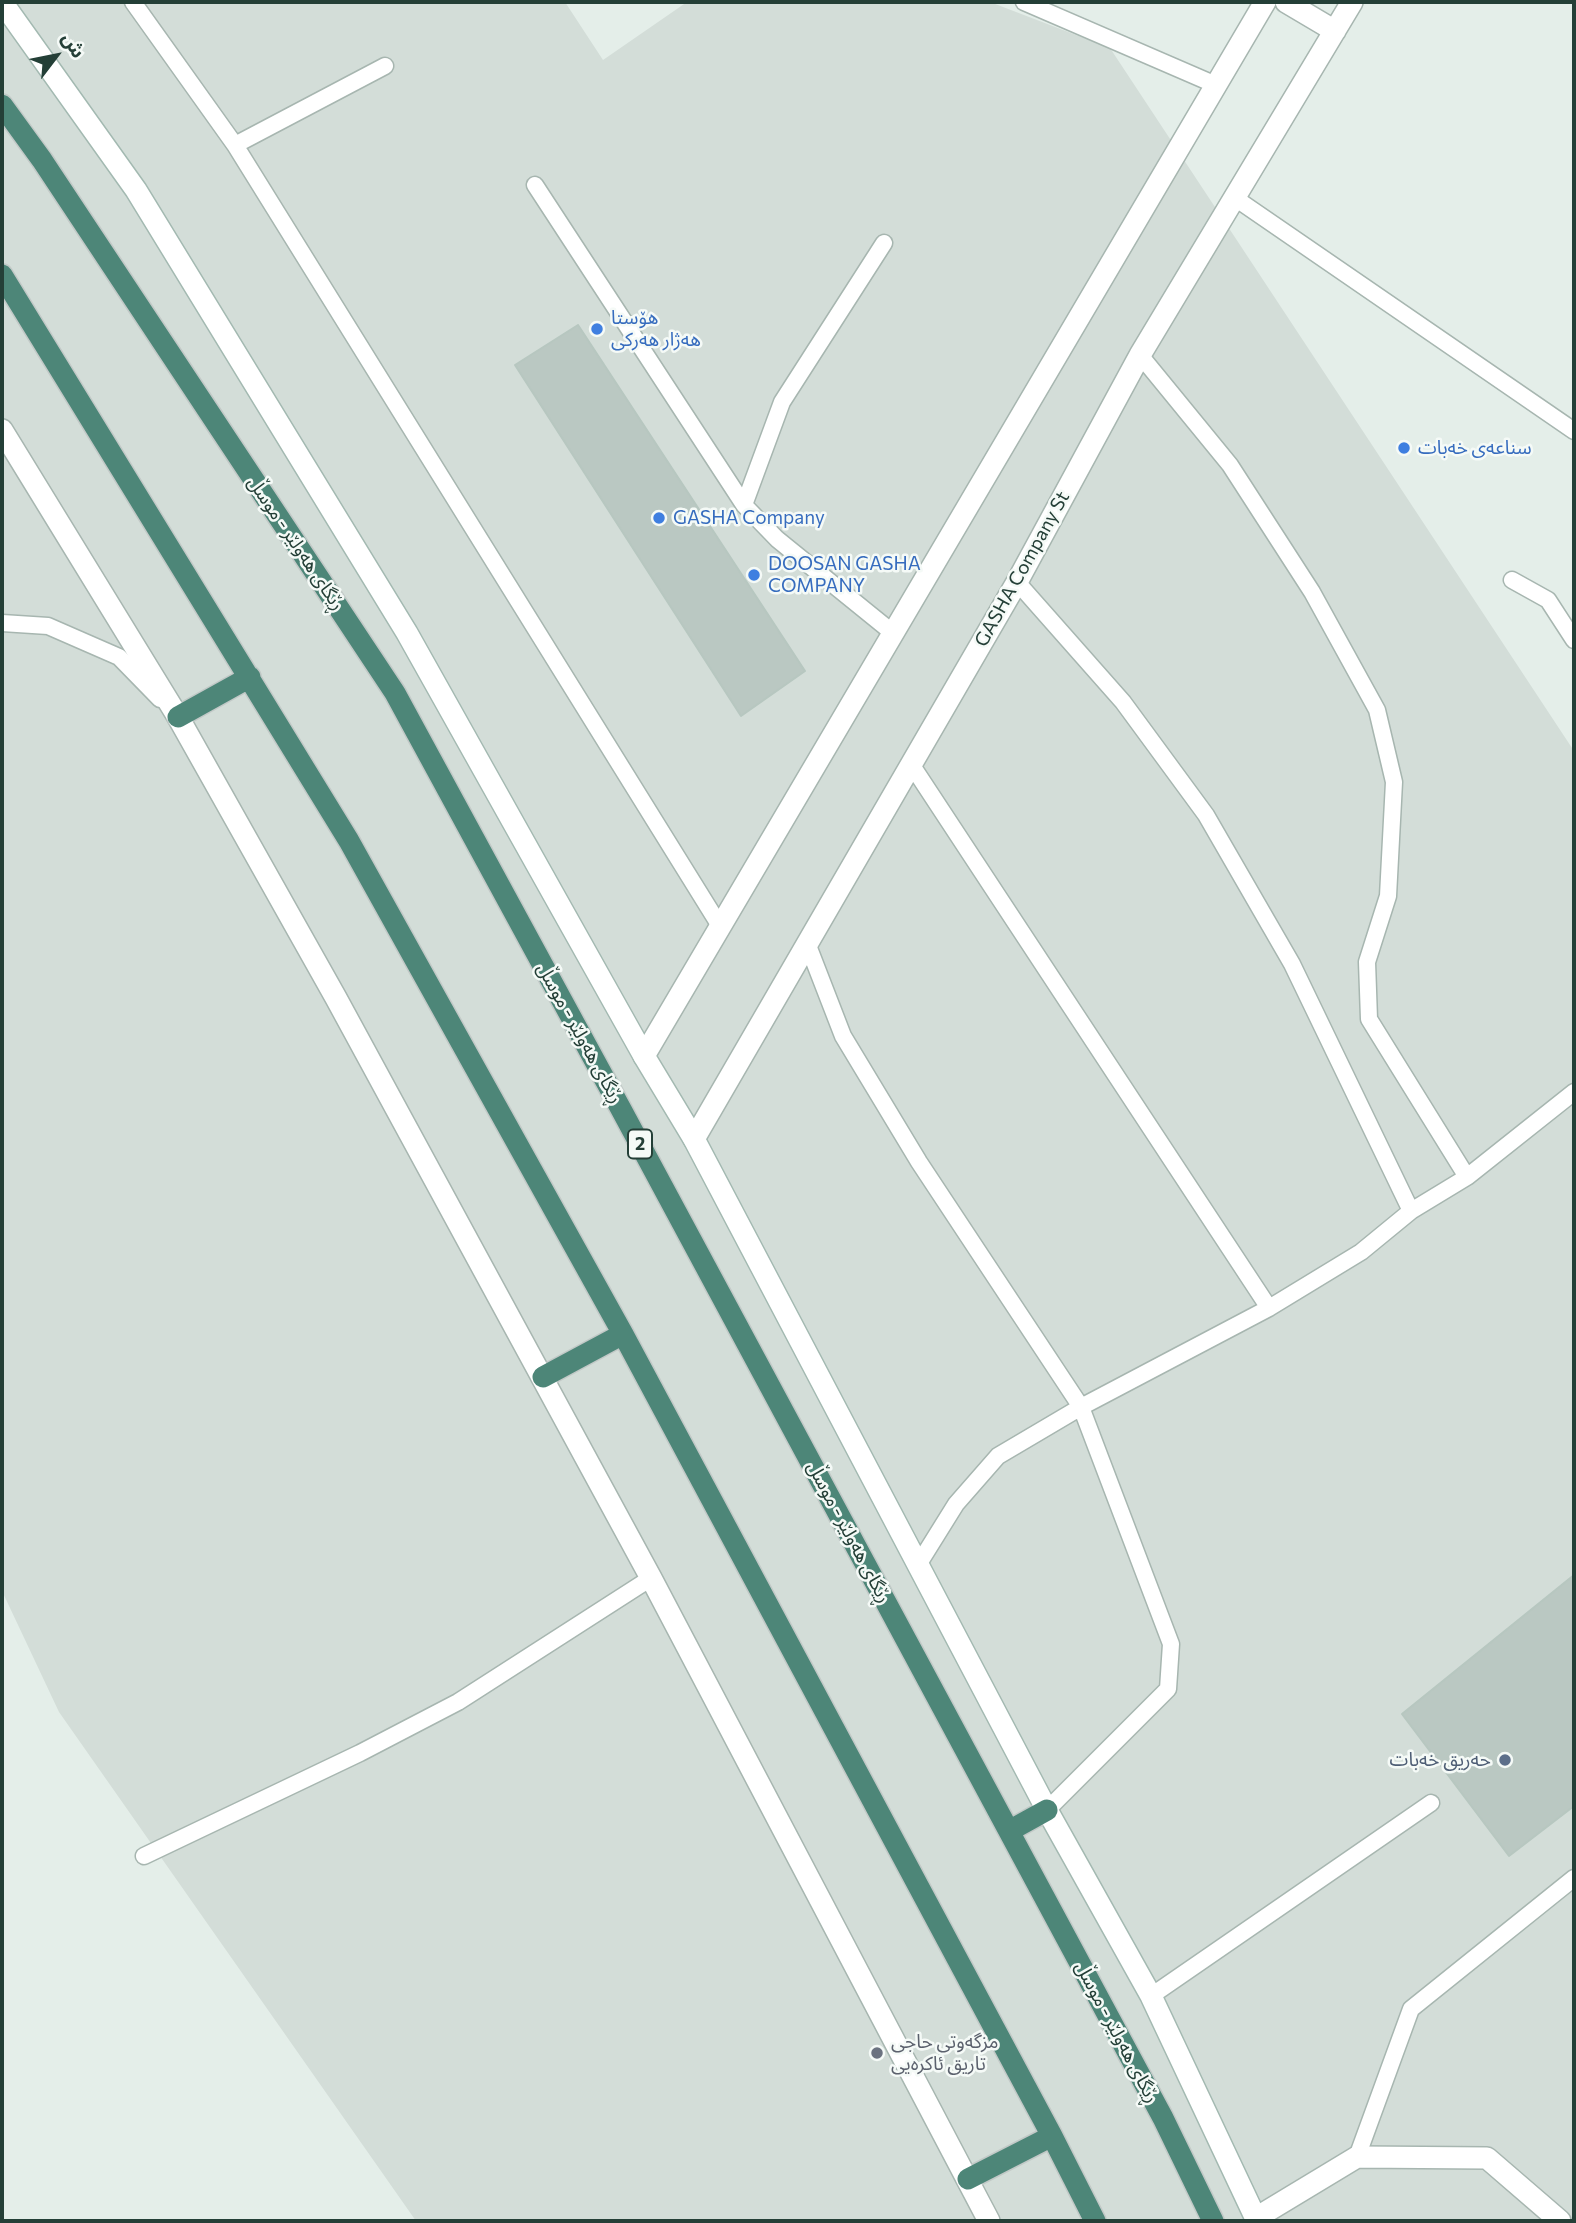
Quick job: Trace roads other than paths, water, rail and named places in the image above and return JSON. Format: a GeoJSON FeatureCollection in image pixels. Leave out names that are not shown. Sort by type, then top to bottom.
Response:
{"type":"FeatureCollection","features":[{"type":"Feature","properties":{"kind":"highway","name":"ڕێگای هەولێر - موسڵ"},"geometry":{"type":"LineString","coordinates":[[2,104],[42,160],[395,693],[1163,2118],[1213,2221]]}},
{"type":"Feature","properties":{"kind":"highway"},"geometry":{"type":"LineString","coordinates":[[2,275],[356,853],[623,1334],[1095,2221]]}},
{"type":"Feature","properties":{"kind":"highway"},"geometry":{"type":"LineString","coordinates":[[178,718],[250,677]]}},
{"type":"Feature","properties":{"kind":"highway"},"geometry":{"type":"LineString","coordinates":[[543,1377],[623,1334]]}},
{"type":"Feature","properties":{"kind":"highway"},"geometry":{"type":"LineString","coordinates":[[1009,1831],[1047,1810]]}},
{"type":"Feature","properties":{"kind":"highway"},"geometry":{"type":"LineString","coordinates":[[968,2179],[1052,2136]]}},
{"type":"Feature","properties":{"kind":"street"},"geometry":{"type":"LineString","coordinates":[[2,2],[136,190],[407,633],[644,1056],[694,1139],[1047,1810],[1151,1996],[1256,2220],[1357,2157],[1487,2158],[1560,2221]]}},
{"type":"Feature","properties":{"kind":"street"},"geometry":{"type":"LineString","coordinates":[[644,1056],[1265,2]]}},
{"type":"Feature","properties":{"kind":"street"},"geometry":{"type":"LineString","coordinates":[[1286,2],[1335,31]]}},
{"type":"Feature","properties":{"kind":"street","name":"GASHA Company St"},"geometry":{"type":"LineString","coordinates":[[694,1139],[1017,582],[1140,355],[1352,2]]}},
{"type":"Feature","properties":{"kind":"street"},"geometry":{"type":"LineString","coordinates":[[2,430],[178,718],[330,986],[651,1578],[989,2221]]}},
{"type":"Feature","properties":{"kind":"lane"},"geometry":{"type":"LineString","coordinates":[[133,2],[235,145],[720,926]]}},
{"type":"Feature","properties":{"kind":"lane"},"geometry":{"type":"LineString","coordinates":[[1024,2],[1216,85]]}},
{"type":"Feature","properties":{"kind":"lane"},"geometry":{"type":"LineString","coordinates":[[235,145],[385,66]]}},
{"type":"Feature","properties":{"kind":"lane"},"geometry":{"type":"LineString","coordinates":[[535,186],[744,505],[777,539],[893,633]]}},
{"type":"Feature","properties":{"kind":"lane"},"geometry":{"type":"LineString","coordinates":[[1235,198],[1574,430]]}},
{"type":"Feature","properties":{"kind":"lane"},"geometry":{"type":"LineString","coordinates":[[744,505],[782,402],[884,243]]}},
{"type":"Feature","properties":{"kind":"lane"},"geometry":{"type":"LineString","coordinates":[[1140,355],[1230,465],[1312,592],[1377,710],[1394,782],[1388,896],[1367,962],[1369,1019],[1467,1177]]}},
{"type":"Feature","properties":{"kind":"lane"},"geometry":{"type":"LineString","coordinates":[[1512,580],[1548,600],[1574,640]]}},
{"type":"Feature","properties":{"kind":"lane"},"geometry":{"type":"LineString","coordinates":[[1017,582],[1123,702],[1206,816],[1293,964],[1412,1211]]}},
{"type":"Feature","properties":{"kind":"lane"},"geometry":{"type":"LineString","coordinates":[[2,623],[48,626],[119,657],[178,718]]}},
{"type":"Feature","properties":{"kind":"lane"},"geometry":{"type":"LineString","coordinates":[[911,764],[1269,1308]]}},
{"type":"Feature","properties":{"kind":"lane"},"geometry":{"type":"LineString","coordinates":[[807,943],[850,1048],[919,1162],[1082,1407],[1171,1644],[1168,1689],[1047,1810]]}},
{"type":"Feature","properties":{"kind":"lane"},"geometry":{"type":"LineString","coordinates":[[918,1565],[956,1504],[998,1455],[1082,1407],[1269,1308],[1361,1252],[1412,1211],[1467,1177],[1574,1092]]}},
{"type":"Feature","properties":{"kind":"lane"},"geometry":{"type":"LineString","coordinates":[[144,1856],[360,1754],[458,1702],[651,1578]]}},
{"type":"Feature","properties":{"kind":"lane"},"geometry":{"type":"LineString","coordinates":[[1151,1996],[1432,1802]]}},
{"type":"Feature","properties":{"kind":"lane"},"geometry":{"type":"LineString","coordinates":[[1357,2157],[1410,2010],[1574,1878]]}},
{"type":"Feature","properties":{"kind":"place","name":"هۆستا هەژار هەرکی"},"geometry":{"type":"Point","coordinates":[597,329]}},
{"type":"Feature","properties":{"kind":"place","name":"سناعەی خەبات"},"geometry":{"type":"Point","coordinates":[1404,448]}},
{"type":"Feature","properties":{"kind":"place","name":"GASHA Company"},"geometry":{"type":"Point","coordinates":[659,518]}},
{"type":"Feature","properties":{"kind":"place","name":"DOOSAN GASHA COMPANY"},"geometry":{"type":"Point","coordinates":[754,575]}},
{"type":"Feature","properties":{"kind":"place","name":"حەریق خەبات"},"geometry":{"type":"Point","coordinates":[1505,1760]}},
{"type":"Feature","properties":{"kind":"place","name":"مزگەوتی حاجی تاریق ئاکرەیی"},"geometry":{"type":"Point","coordinates":[877,2053]}}]}
